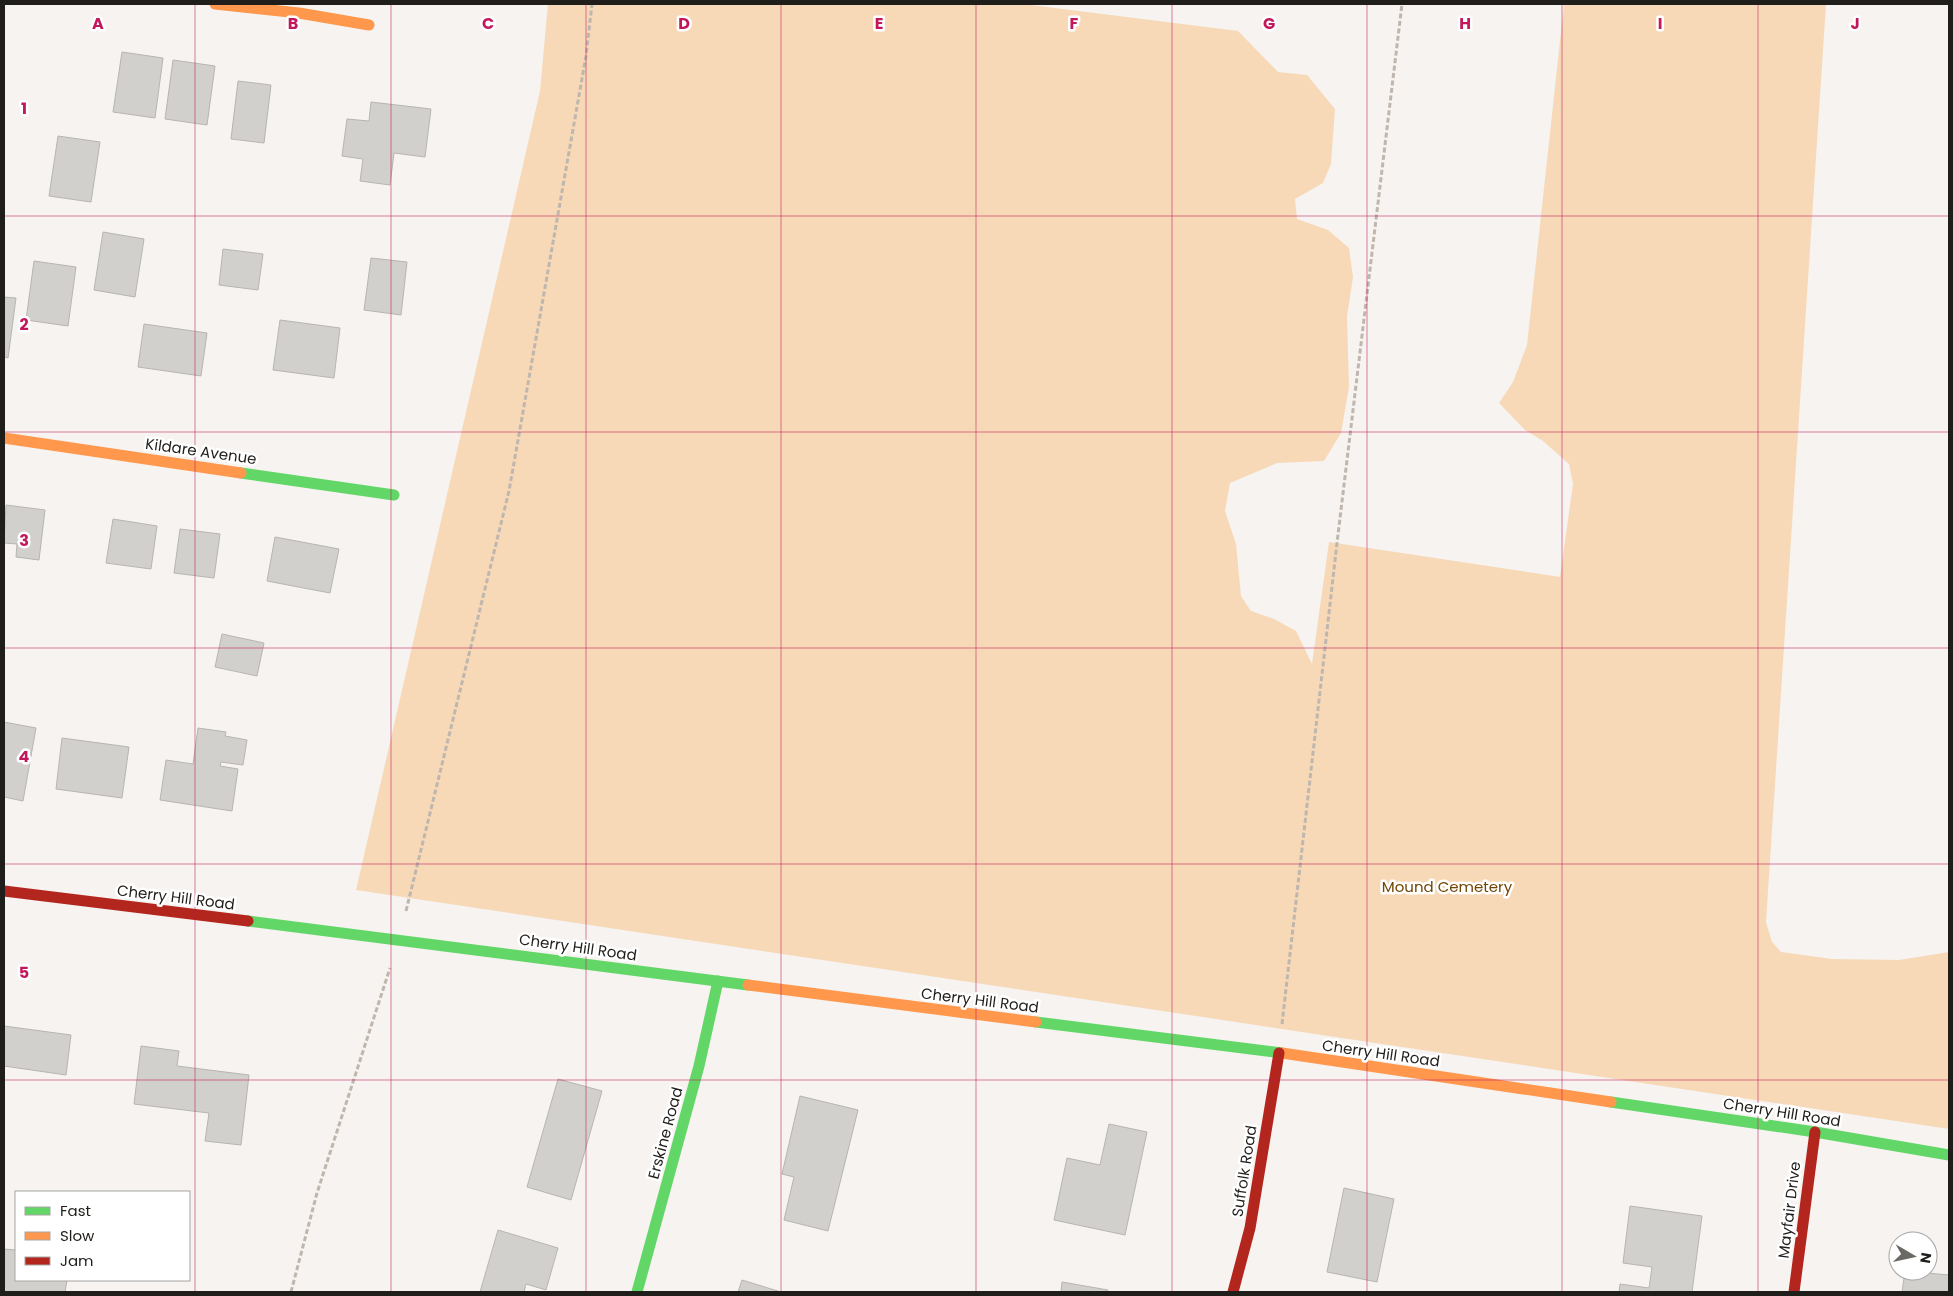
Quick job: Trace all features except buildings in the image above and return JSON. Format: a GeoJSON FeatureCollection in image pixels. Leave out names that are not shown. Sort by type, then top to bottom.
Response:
{"type":"FeatureCollection","features":[{"type":"Feature","properties":{"kind":"street"},"geometry":{"type":"LineString","coordinates":[[215,4],[299,13],[369,25]]}},
{"type":"Feature","properties":{"kind":"street","name":"Kildare Avenue"},"geometry":{"type":"LineString","coordinates":[[4,438],[394,495]]}},
{"type":"Feature","properties":{"kind":"street","name":"Cherry Hill Road"},"geometry":{"type":"LineString","coordinates":[[4,891],[398,938],[1279,1053],[1815,1132],[1949,1155]]}},
{"type":"Feature","properties":{"kind":"street","name":"Erskine Road"},"geometry":{"type":"LineString","coordinates":[[637,1292],[699,1066],[718,981]]}},
{"type":"Feature","properties":{"kind":"street","name":"Suffolk Road"},"geometry":{"type":"LineString","coordinates":[[1233,1292],[1250,1228],[1279,1053]]}},
{"type":"Feature","properties":{"kind":"street","name":"Mayfair Drive"},"geometry":{"type":"LineString","coordinates":[[1794,1292],[1815,1132]]}},
{"type":"Feature","properties":{"kind":"path"},"geometry":{"type":"LineString","coordinates":[[291,1292],[317,1193],[398,938],[509,491],[586,56],[592,4]]}},
{"type":"Feature","properties":{"kind":"path"},"geometry":{"type":"LineString","coordinates":[[1279,1053],[1338,534],[1402,4]]}},
{"type":"Feature","properties":{"kind":"green space","name":"Mound Cemetery"},"geometry":{"type":"Polygon","coordinates":[[[548,4],[1023,4],[1238,31],[1278,72],[1307,75],[1335,109],[1331,164],[1323,183],[1295,199],[1297,219],[1328,230],[1349,248],[1353,277],[1347,316],[1349,387],[1341,433],[1324,461],[1277,463],[1230,483],[1225,511],[1236,544],[1241,596],[1251,611],[1274,619],[1296,631],[1312,664],[1329,542],[1560,577],[1573,484],[1569,464],[1543,441],[1525,430],[1499,403],[1513,382],[1527,345],[1564,4],[1826,4],[1766,922],[1772,942],[1781,952],[1832,959],[1899,960],[1949,952],[1949,1129],[356,890],[540,91],[548,4]]]}},
{"type":"Feature","properties":{"kind":"traffic: fast"},"geometry":{"type":"LineString","coordinates":[[241,473],[394,495]]}},
{"type":"Feature","properties":{"kind":"traffic: fast"},"geometry":{"type":"LineString","coordinates":[[248,921],[748,985]]}},
{"type":"Feature","properties":{"kind":"traffic: fast"},"geometry":{"type":"LineString","coordinates":[[637,1292],[699,1066],[718,981]]}},
{"type":"Feature","properties":{"kind":"traffic: fast"},"geometry":{"type":"LineString","coordinates":[[1036,1022],[1282,1053]]}},
{"type":"Feature","properties":{"kind":"traffic: fast"},"geometry":{"type":"LineString","coordinates":[[1611,1102],[1815,1132],[1949,1155]]}},
{"type":"Feature","properties":{"kind":"traffic: slow"},"geometry":{"type":"LineString","coordinates":[[215,4],[299,13],[369,25]]}},
{"type":"Feature","properties":{"kind":"traffic: slow"},"geometry":{"type":"LineString","coordinates":[[4,438],[241,473]]}},
{"type":"Feature","properties":{"kind":"traffic: slow"},"geometry":{"type":"LineString","coordinates":[[748,985],[1036,1022]]}},
{"type":"Feature","properties":{"kind":"traffic: slow"},"geometry":{"type":"LineString","coordinates":[[1282,1053],[1611,1102]]}},
{"type":"Feature","properties":{"kind":"traffic: jam"},"geometry":{"type":"LineString","coordinates":[[4,891],[248,921]]}},
{"type":"Feature","properties":{"kind":"traffic: jam"},"geometry":{"type":"LineString","coordinates":[[1233,1292],[1250,1228],[1279,1053]]}},
{"type":"Feature","properties":{"kind":"traffic: jam"},"geometry":{"type":"LineString","coordinates":[[1794,1292],[1815,1132]]}}]}
